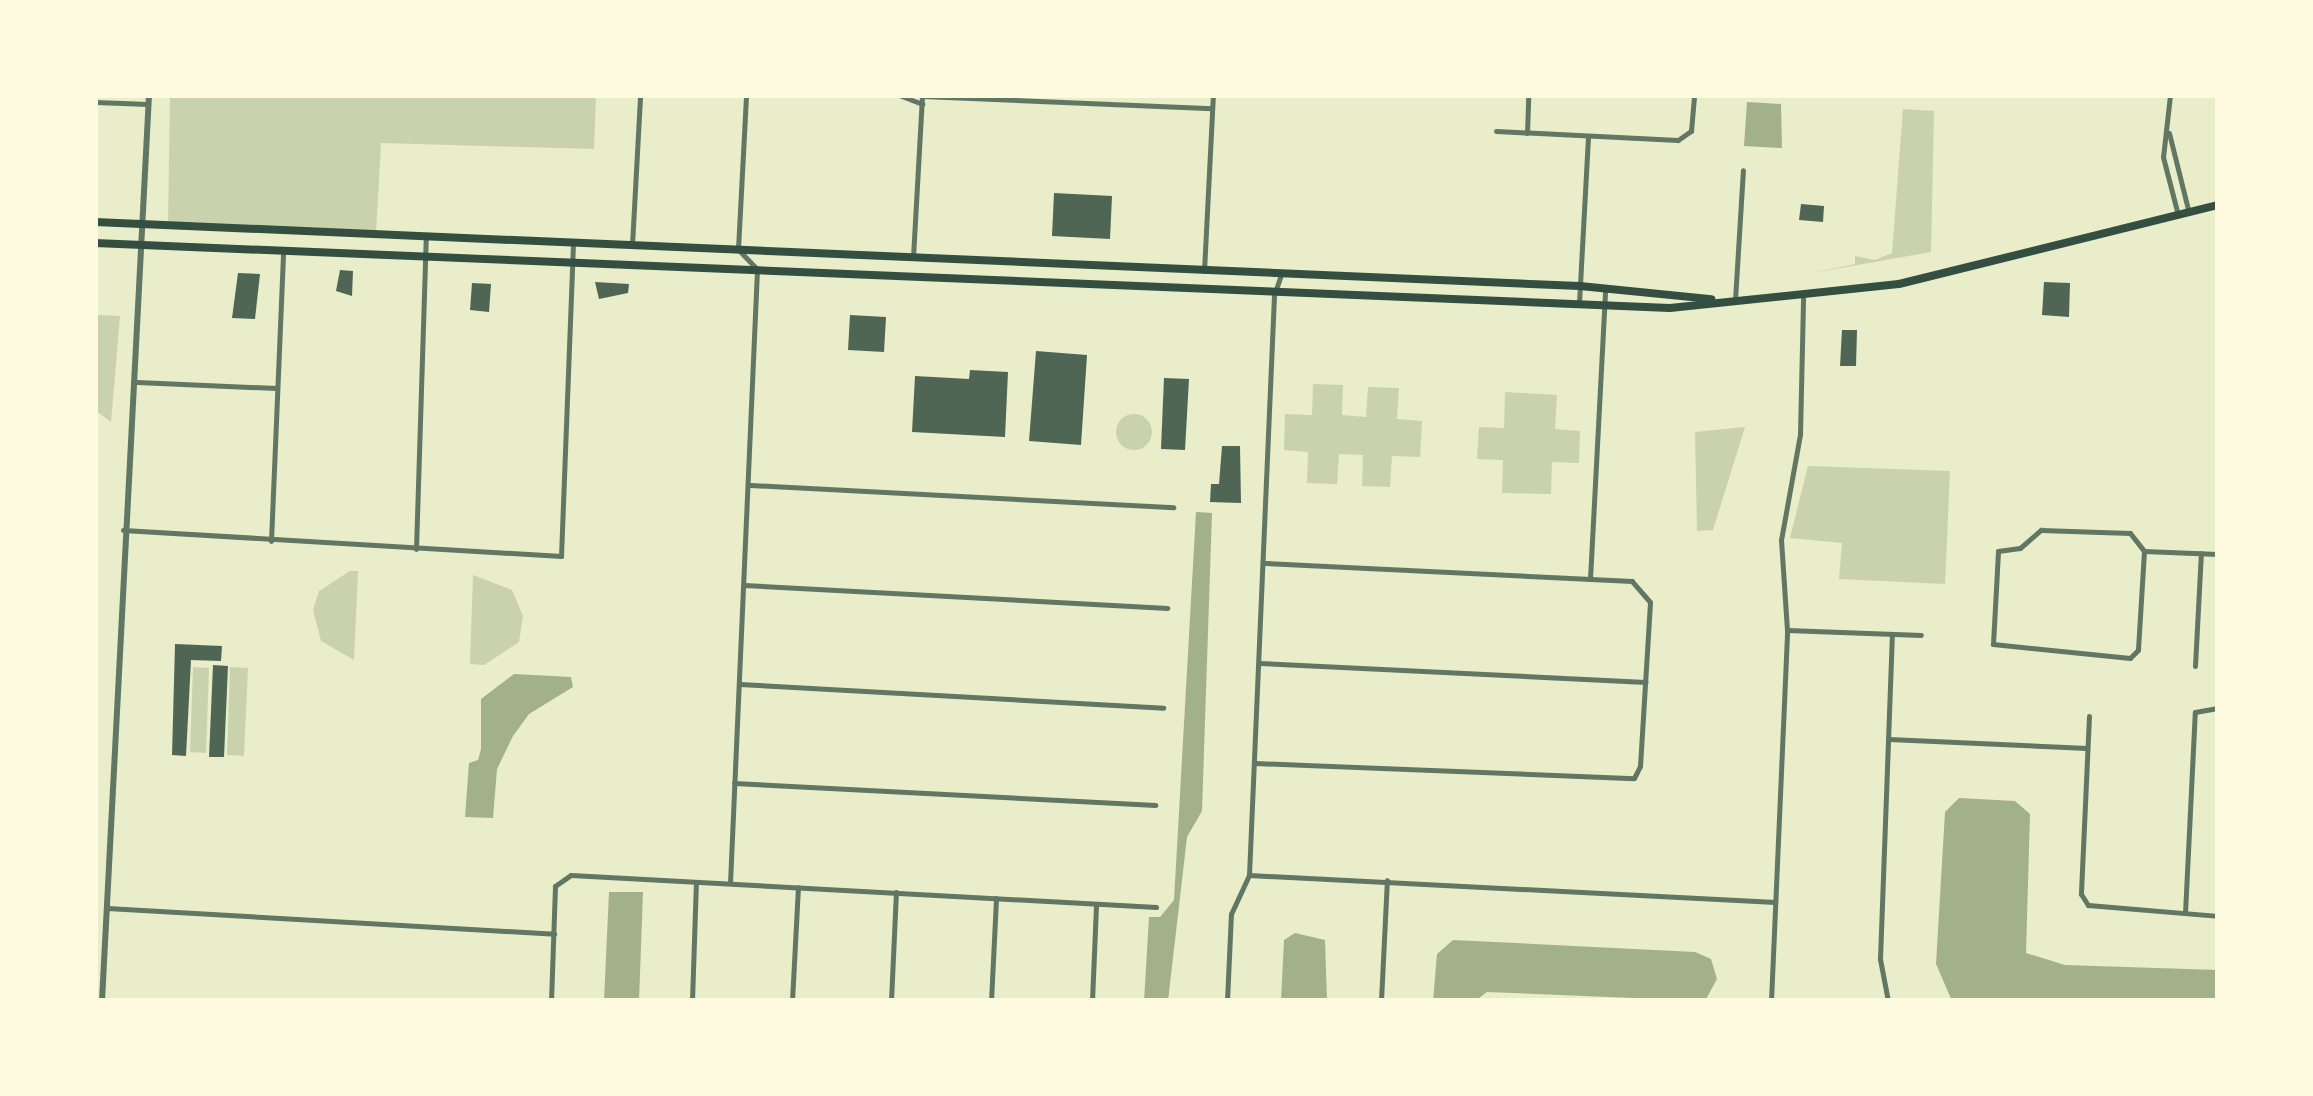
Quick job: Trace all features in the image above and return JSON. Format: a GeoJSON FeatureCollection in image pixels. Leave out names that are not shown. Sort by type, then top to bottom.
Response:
{"type":"FeatureCollection","features":[{"type":"Feature","properties":{"kind":"main road"},"geometry":{"type":"LineString","coordinates":[[95,243],[1604,307],[1803,297],[1952,273],[2218,205]]}},
{"type":"Feature","properties":{"kind":"main road"},"geometry":{"type":"LineString","coordinates":[[95,222],[1580,286],[1721,300]]}},
{"type":"Feature","properties":{"kind":"street"},"geometry":{"type":"LineString","coordinates":[[632,244],[640,95]]}},
{"type":"Feature","properties":{"kind":"street"},"geometry":{"type":"LineString","coordinates":[[730,883],[757,269],[738,249],[746,95]]}},
{"type":"Feature","properties":{"kind":"street"},"geometry":{"type":"LineString","coordinates":[[900,95],[922,104]]}},
{"type":"Feature","properties":{"kind":"street"},"geometry":{"type":"LineString","coordinates":[[1204,271],[1213,95]]}},
{"type":"Feature","properties":{"kind":"street"},"geometry":{"type":"LineString","coordinates":[[1526,132],[1528,95]]}},
{"type":"Feature","properties":{"kind":"street"},"geometry":{"type":"LineString","coordinates":[[1496,131],[1678,140],[1688,135],[1694,95]]}},
{"type":"Feature","properties":{"kind":"street"},"geometry":{"type":"LineString","coordinates":[[2170,95],[2163,158],[2178,216]]}},
{"type":"Feature","properties":{"kind":"street"},"geometry":{"type":"LineString","coordinates":[[913,257],[922,96],[1212,108]]}},
{"type":"Feature","properties":{"kind":"street"},"geometry":{"type":"LineString","coordinates":[[99,100],[148,100],[145,244],[123,530],[107,908],[100,965],[102,1001]]}},
{"type":"Feature","properties":{"kind":"street"},"geometry":{"type":"LineString","coordinates":[[2168,130],[2189,213]]}},
{"type":"Feature","properties":{"kind":"street"},"geometry":{"type":"LineString","coordinates":[[1579,306],[1588,136]]}},
{"type":"Feature","properties":{"kind":"street"},"geometry":{"type":"LineString","coordinates":[[1735,300],[1743,170]]}},
{"type":"Feature","properties":{"kind":"street"},"geometry":{"type":"LineString","coordinates":[[416,549],[426,236]]}},
{"type":"Feature","properties":{"kind":"street"},"geometry":{"type":"LineString","coordinates":[[123,530],[561,556],[573,242]]}},
{"type":"Feature","properties":{"kind":"street"},"geometry":{"type":"LineString","coordinates":[[271,541],[283,251]]}},
{"type":"Feature","properties":{"kind":"street"},"geometry":{"type":"LineString","coordinates":[[1227,1001],[1232,914],[1249,875],[1274,295],[1281,274]]}},
{"type":"Feature","properties":{"kind":"street"},"geometry":{"type":"LineString","coordinates":[[1590,579],[1605,288]]}},
{"type":"Feature","properties":{"kind":"street"},"geometry":{"type":"LineString","coordinates":[[1771,1001],[1787,630],[1781,540],[1800,434],[1803,297]]}},
{"type":"Feature","properties":{"kind":"street"},"geometry":{"type":"LineString","coordinates":[[137,382],[278,388]]}},
{"type":"Feature","properties":{"kind":"street"},"geometry":{"type":"LineString","coordinates":[[750,485],[1173,508]]}},
{"type":"Feature","properties":{"kind":"street"},"geometry":{"type":"LineString","coordinates":[[2041,530],[2130,533],[2144,551],[2138,650],[2130,658],[1993,644],[2002,547],[2020,548],[2041,530]]}},
{"type":"Feature","properties":{"kind":"street"},"geometry":{"type":"LineString","coordinates":[[2144,551],[2218,554]]}},
{"type":"Feature","properties":{"kind":"street"},"geometry":{"type":"LineString","coordinates":[[2195,666],[2201,553]]}},
{"type":"Feature","properties":{"kind":"street"},"geometry":{"type":"LineString","coordinates":[[1254,762],[1634,778],[1646,682],[1646,590],[1638,582],[1265,562]]}},
{"type":"Feature","properties":{"kind":"street"},"geometry":{"type":"LineString","coordinates":[[744,585],[1167,608]]}},
{"type":"Feature","properties":{"kind":"street"},"geometry":{"type":"LineString","coordinates":[[1787,630],[1921,635]]}},
{"type":"Feature","properties":{"kind":"street"},"geometry":{"type":"LineString","coordinates":[[1888,1001],[1880,959],[1892,635]]}},
{"type":"Feature","properties":{"kind":"street"},"geometry":{"type":"LineString","coordinates":[[1259,663],[1646,682]]}},
{"type":"Feature","properties":{"kind":"street"},"geometry":{"type":"LineString","coordinates":[[739,684],[1163,708]]}},
{"type":"Feature","properties":{"kind":"street"},"geometry":{"type":"LineString","coordinates":[[2185,914],[2194,712],[2218,708]]}},
{"type":"Feature","properties":{"kind":"street"},"geometry":{"type":"LineString","coordinates":[[2089,716],[2081,894],[2088,906],[2218,916]]}},
{"type":"Feature","properties":{"kind":"street"},"geometry":{"type":"LineString","coordinates":[[1888,739],[2087,748]]}},
{"type":"Feature","properties":{"kind":"street"},"geometry":{"type":"LineString","coordinates":[[734,783],[1155,805]]}},
{"type":"Feature","properties":{"kind":"street"},"geometry":{"type":"LineString","coordinates":[[1249,875],[1775,902]]}},
{"type":"Feature","properties":{"kind":"street"},"geometry":{"type":"LineString","coordinates":[[551,1001],[559,878],[730,883],[1156,907]]}},
{"type":"Feature","properties":{"kind":"street"},"geometry":{"type":"LineString","coordinates":[[1380,1001],[1387,880]]}},
{"type":"Feature","properties":{"kind":"street"},"geometry":{"type":"LineString","coordinates":[[692,1001],[696,882]]}},
{"type":"Feature","properties":{"kind":"street"},"geometry":{"type":"LineString","coordinates":[[792,1001],[798,888]]}},
{"type":"Feature","properties":{"kind":"street"},"geometry":{"type":"LineString","coordinates":[[891,1001],[896,892]]}},
{"type":"Feature","properties":{"kind":"street"},"geometry":{"type":"LineString","coordinates":[[991,1001],[996,898]]}},
{"type":"Feature","properties":{"kind":"street"},"geometry":{"type":"LineString","coordinates":[[1092,1001],[1096,904]]}},
{"type":"Feature","properties":{"kind":"street"},"geometry":{"type":"LineString","coordinates":[[107,908],[554,934]]}},
{"type":"Feature","properties":{"kind":"shaded area"},"geometry":{"type":"Polygon","coordinates":[[[170,95],[596,95],[594,149],[381,143],[376,233],[168,225],[170,95]]]}},
{"type":"Feature","properties":{"kind":"shaded area"},"geometry":{"type":"Polygon","coordinates":[[[1747,102],[1781,104],[1782,148],[1744,146],[1747,102]]]}},
{"type":"Feature","properties":{"kind":"shaded area"},"geometry":{"type":"Polygon","coordinates":[[[1903,109],[1934,111],[1931,252],[1812,273],[1855,264],[1855,256],[1875,260],[1892,253],[1903,109]]]}},
{"type":"Feature","properties":{"kind":"shaded area"},"geometry":{"type":"Polygon","coordinates":[[[95,315],[120,316],[111,422],[95,410],[95,315]]]}},
{"type":"Feature","properties":{"kind":"shaded area"},"geometry":{"type":"Polygon","coordinates":[[[1313,384],[1343,385],[1342,415],[1366,417],[1368,387],[1399,388],[1397,419],[1422,421],[1420,457],[1392,456],[1390,487],[1362,486],[1363,455],[1339,454],[1337,484],[1307,483],[1308,452],[1284,450],[1285,414],[1312,415],[1313,384]]]}},
{"type":"Feature","properties":{"kind":"shaded area"},"geometry":{"type":"Polygon","coordinates":[[[1505,392],[1557,395],[1555,429],[1580,431],[1579,463],[1552,462],[1551,494],[1502,493],[1503,460],[1477,459],[1479,427],[1504,428],[1505,392]]]}},
{"type":"Feature","properties":{"kind":"shaded area"},"geometry":{"type":"Polygon","coordinates":[[[1134,414],[1147,419],[1152,432],[1147,445],[1134,450],[1121,445],[1116,432],[1121,419],[1134,414]]]}},
{"type":"Feature","properties":{"kind":"shaded area"},"geometry":{"type":"Polygon","coordinates":[[[1745,427],[1713,530],[1697,531],[1695,432],[1745,427]]]}},
{"type":"Feature","properties":{"kind":"shaded area"},"geometry":{"type":"Polygon","coordinates":[[[1808,466],[1950,471],[1945,584],[1839,579],[1842,543],[1790,538],[1808,466]]]}},
{"type":"Feature","properties":{"kind":"shaded area"},"geometry":{"type":"Polygon","coordinates":[[[1196,512],[1212,513],[1202,811],[1187,837],[1168,1001],[1144,1001],[1149,917],[1160,917],[1174,900],[1196,512]]]}},
{"type":"Feature","properties":{"kind":"shaded area"},"geometry":{"type":"Polygon","coordinates":[[[350,571],[358,571],[354,660],[321,641],[313,610],[319,591],[350,571]]]}},
{"type":"Feature","properties":{"kind":"shaded area"},"geometry":{"type":"Polygon","coordinates":[[[473,575],[512,590],[523,616],[519,642],[484,665],[470,664],[473,575]]]}},
{"type":"Feature","properties":{"kind":"shaded area"},"geometry":{"type":"Polygon","coordinates":[[[193,667],[209,668],[206,753],[190,752],[193,667]]]}},
{"type":"Feature","properties":{"kind":"shaded area"},"geometry":{"type":"Polygon","coordinates":[[[230,667],[248,668],[244,756],[227,755],[230,667]]]}},
{"type":"Feature","properties":{"kind":"shaded area"},"geometry":{"type":"Polygon","coordinates":[[[514,674],[571,677],[573,687],[529,714],[513,736],[497,769],[493,818],[465,817],[469,763],[478,760],[481,749],[481,699],[514,674]]]}},
{"type":"Feature","properties":{"kind":"shaded area"},"geometry":{"type":"Polygon","coordinates":[[[1959,798],[2015,801],[2030,814],[2026,953],[2065,965],[2218,970],[2218,1001],[1952,1001],[1936,964],[1945,812],[1959,798]]]}},
{"type":"Feature","properties":{"kind":"shaded area"},"geometry":{"type":"Polygon","coordinates":[[[609,892],[643,892],[639,1001],[604,1001],[609,892]]]}},
{"type":"Feature","properties":{"kind":"shaded area"},"geometry":{"type":"Polygon","coordinates":[[[1295,933],[1325,940],[1327,1001],[1281,1001],[1284,940],[1295,933]]]}},
{"type":"Feature","properties":{"kind":"shaded area"},"geometry":{"type":"Polygon","coordinates":[[[1453,940],[1695,952],[1711,959],[1717,979],[1705,1001],[1487,992],[1475,1001],[1433,1001],[1437,954],[1453,940]]]}},
{"type":"Feature","properties":{"kind":"building"},"geometry":{"type":"Polygon","coordinates":[[[1054,193],[1112,196],[1110,239],[1052,236],[1054,193]]]}},
{"type":"Feature","properties":{"kind":"building"},"geometry":{"type":"Polygon","coordinates":[[[1801,204],[1824,206],[1823,222],[1799,220],[1801,204]]]}},
{"type":"Feature","properties":{"kind":"building"},"geometry":{"type":"Polygon","coordinates":[[[340,270],[353,271],[352,296],[336,291],[340,270]]]}},
{"type":"Feature","properties":{"kind":"building"},"geometry":{"type":"Polygon","coordinates":[[[238,273],[260,274],[255,319],[232,318],[238,273]]]}},
{"type":"Feature","properties":{"kind":"building"},"geometry":{"type":"Polygon","coordinates":[[[595,282],[629,284],[628,293],[599,299],[595,282]]]}},
{"type":"Feature","properties":{"kind":"building"},"geometry":{"type":"Polygon","coordinates":[[[2044,282],[2070,283],[2069,317],[2042,315],[2044,282]]]}},
{"type":"Feature","properties":{"kind":"building"},"geometry":{"type":"Polygon","coordinates":[[[472,283],[491,284],[489,312],[470,310],[472,283]]]}},
{"type":"Feature","properties":{"kind":"building"},"geometry":{"type":"Polygon","coordinates":[[[850,315],[886,317],[884,352],[848,350],[850,315]]]}},
{"type":"Feature","properties":{"kind":"building"},"geometry":{"type":"Polygon","coordinates":[[[1842,330],[1857,330],[1856,366],[1840,366],[1842,330]]]}},
{"type":"Feature","properties":{"kind":"building"},"geometry":{"type":"Polygon","coordinates":[[[1036,351],[1087,355],[1081,445],[1029,441],[1036,351]]]}},
{"type":"Feature","properties":{"kind":"building"},"geometry":{"type":"Polygon","coordinates":[[[970,370],[1008,372],[1005,437],[912,432],[915,376],[969,379],[970,370]]]}},
{"type":"Feature","properties":{"kind":"building"},"geometry":{"type":"Polygon","coordinates":[[[1164,378],[1189,379],[1185,450],[1161,449],[1164,378]]]}},
{"type":"Feature","properties":{"kind":"building"},"geometry":{"type":"Polygon","coordinates":[[[1222,446],[1240,446],[1241,503],[1210,502],[1211,484],[1219,484],[1222,446]]]}},
{"type":"Feature","properties":{"kind":"building"},"geometry":{"type":"Polygon","coordinates":[[[175,644],[222,646],[221,661],[191,660],[186,756],[172,755],[175,644]]]}},
{"type":"Feature","properties":{"kind":"building"},"geometry":{"type":"Polygon","coordinates":[[[213,665],[228,666],[224,757],[209,757],[213,665]]]}}]}
